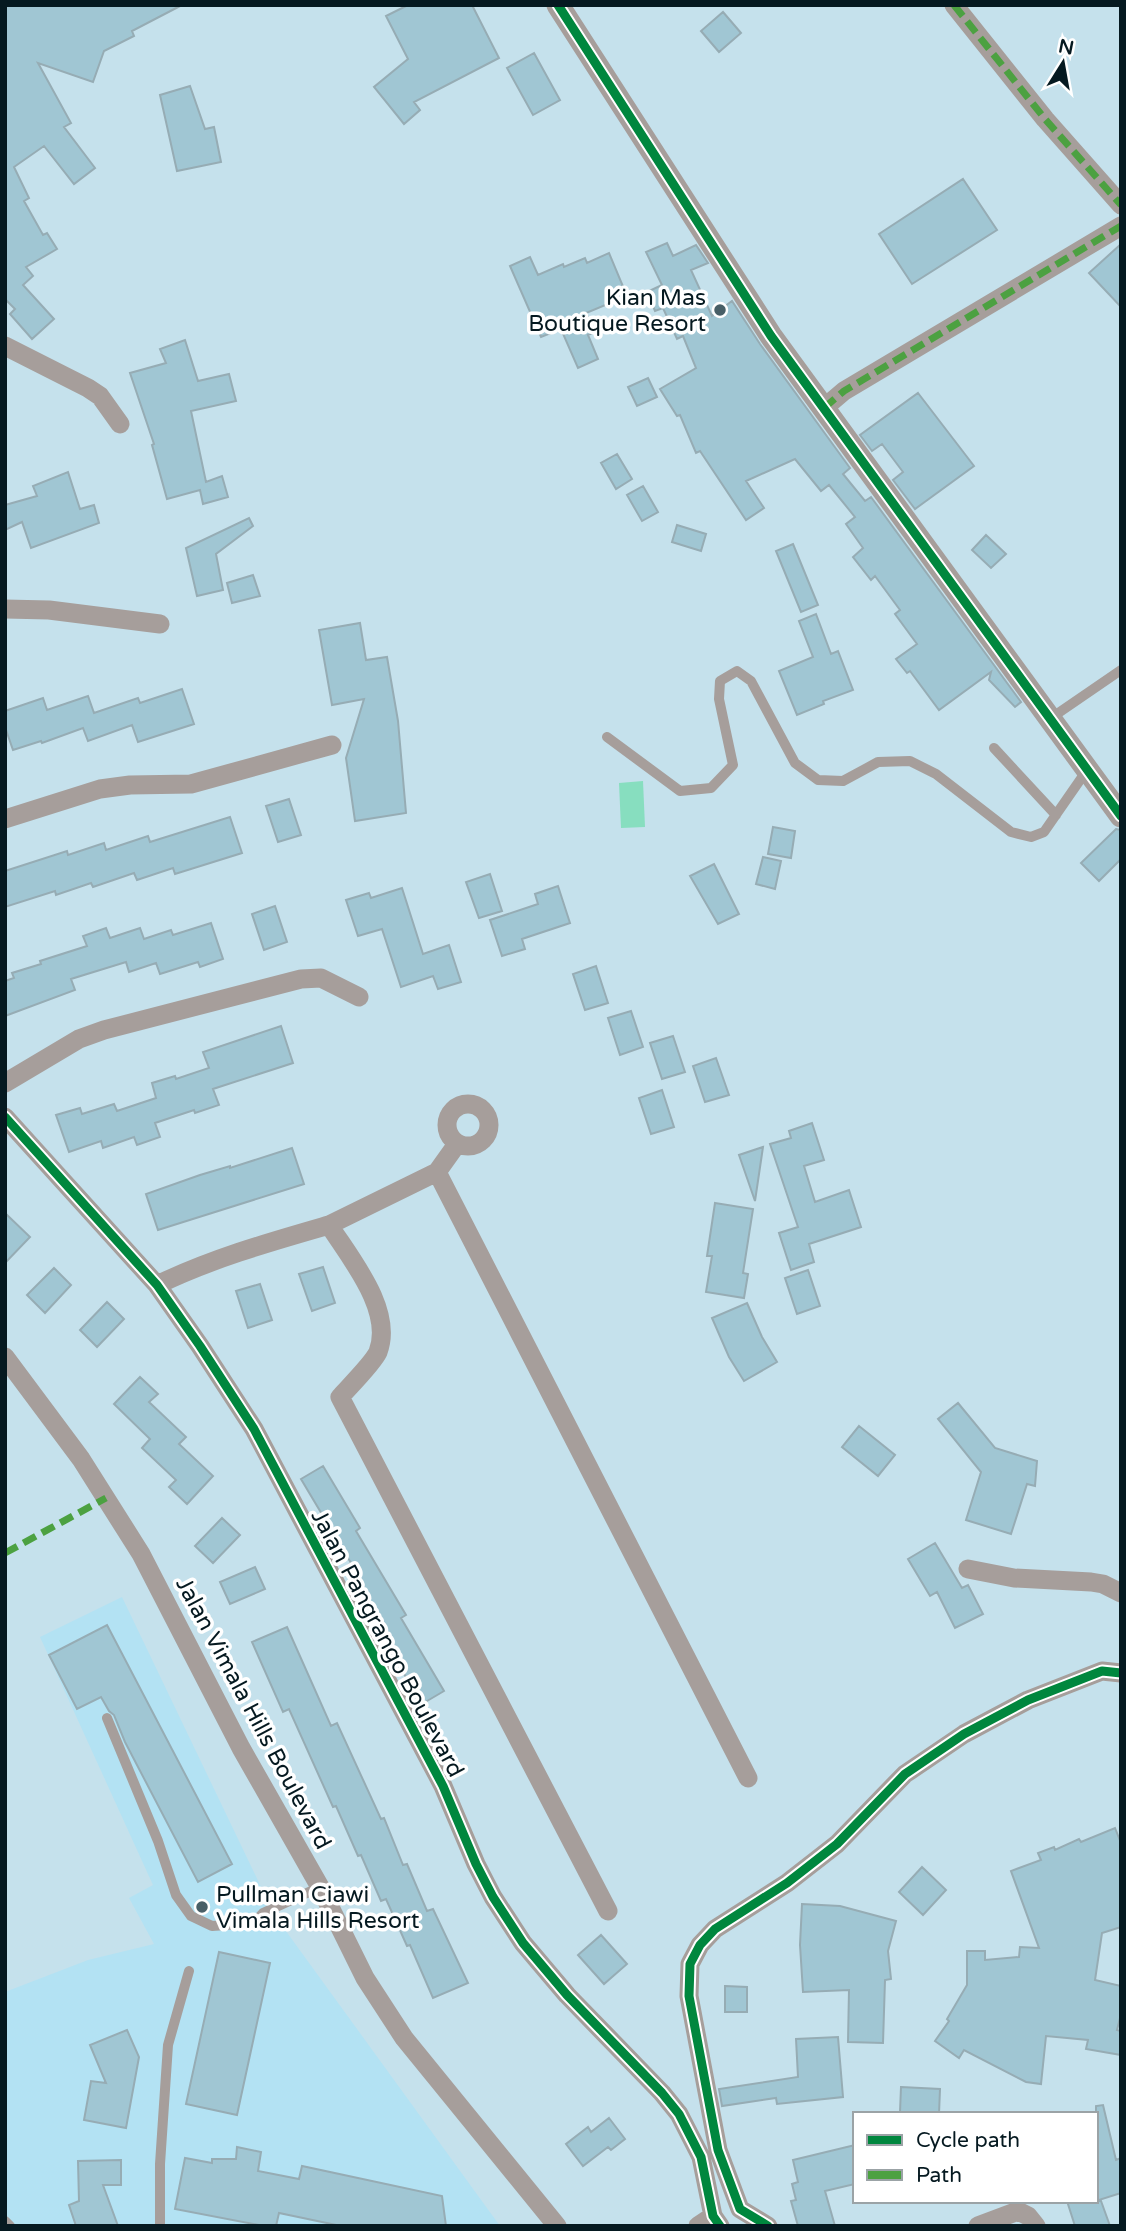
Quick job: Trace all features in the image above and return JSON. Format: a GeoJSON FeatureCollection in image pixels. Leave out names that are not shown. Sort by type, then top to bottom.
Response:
{"type":"FeatureCollection","features":[{"type":"Feature","properties":{"kind":"street"},"geometry":{"type":"LineString","coordinates":[[558,5],[771,336],[1121,816]]}},
{"type":"Feature","properties":{"kind":"street"},"geometry":{"type":"LineString","coordinates":[[954,5],[1045,119],[1121,205]]}},
{"type":"Feature","properties":{"kind":"street"},"geometry":{"type":"LineString","coordinates":[[824,408],[844,391],[1121,226]]}},
{"type":"Feature","properties":{"kind":"street"},"geometry":{"type":"LineString","coordinates":[[5,346],[100,396],[120,424]]}},
{"type":"Feature","properties":{"kind":"street"},"geometry":{"type":"LineString","coordinates":[[5,609],[48,610],[160,624]]}},
{"type":"Feature","properties":{"kind":"street"},"geometry":{"type":"LineString","coordinates":[[5,819],[100,789],[130,785],[191,784],[332,745]]}},
{"type":"Feature","properties":{"kind":"street"},"geometry":{"type":"LineString","coordinates":[[5,1083],[79,1039],[104,1030],[301,979],[321,978],[359,998]]}},
{"type":"Feature","properties":{"kind":"street","name":"Jalan Pangrango Boulevard"},"geometry":{"type":"LineString","coordinates":[[5,1117],[157,1285],[254,1429],[443,1786],[475,1864],[505,1918],[567,1995],[679,2114],[701,2157],[710,2216]]}},
{"type":"Feature","properties":{"kind":"street"},"geometry":{"type":"LineString","coordinates":[[157,1285],[194,1267],[233,1253],[329,1225],[437,1172],[457,1144]]}},
{"type":"Feature","properties":{"kind":"street"},"geometry":{"type":"LineString","coordinates":[[437,1172],[748,1778]]}},
{"type":"Feature","properties":{"kind":"street"},"geometry":{"type":"LineString","coordinates":[[329,1225],[374,1296],[381,1328],[378,1352],[340,1397],[608,1911]]}},
{"type":"Feature","properties":{"kind":"street","name":"Jalan Vimala Hills Boulevard"},"geometry":{"type":"LineString","coordinates":[[5,1357],[81,1459],[141,1554],[241,1748],[320,1887],[365,1978],[389,2017],[557,2226]]}},
{"type":"Feature","properties":{"kind":"street"},"geometry":{"type":"LineString","coordinates":[[968,1569],[1027,1579],[1091,1582],[1103,1584],[1121,1593]]}},
{"type":"Feature","properties":{"kind":"street"},"geometry":{"type":"LineString","coordinates":[[768,2226],[740,2208],[718,2150],[689,1996],[690,1964],[700,1945],[715,1929],[788,1883],[827,1852],[905,1774],[964,1734],[1028,1700],[1102,1671],[1121,1673]]}},
{"type":"Feature","properties":{"kind":"street"},"geometry":{"type":"LineString","coordinates":[[978,2226],[1018,2211],[1028,2216],[1037,2226]]}},
{"type":"Feature","properties":{"kind":"lane"},"geometry":{"type":"LineString","coordinates":[[1050,719],[1121,670]]}},
{"type":"Feature","properties":{"kind":"lane"},"geometry":{"type":"LineString","coordinates":[[607,737],[680,791],[711,788],[733,765],[719,699],[720,681],[737,671],[751,681],[795,763],[818,780],[843,781],[878,762],[910,761],[936,774],[1011,832],[1031,837],[1044,832],[1087,769]]}},
{"type":"Feature","properties":{"kind":"lane"},"geometry":{"type":"LineString","coordinates":[[994,748],[1056,815]]}},
{"type":"Feature","properties":{"kind":"lane"},"geometry":{"type":"LineString","coordinates":[[107,1718],[158,1841],[176,1895],[191,1916],[212,1926],[254,1923],[264,1913],[320,1887]]}},
{"type":"Feature","properties":{"kind":"lane"},"geometry":{"type":"LineString","coordinates":[[160,2226],[160,2164],[169,2045],[189,1970]]}},
{"type":"Feature","properties":{"kind":"lane"},"geometry":{"type":"LineString","coordinates":[[5,2221],[10,2226]]}},
{"type":"Feature","properties":{"kind":"shaded area"},"geometry":{"type":"Polygon","coordinates":[[[643,781],[645,827],[621,828],[619,783],[643,781]]]}},
{"type":"Feature","properties":{"kind":"shaded area","name":"Pullman Ciawi Vimala Hills Resort"},"geometry":{"type":"Polygon","coordinates":[[[122,1597],[275,1916],[500,2226],[5,2226],[5,1992],[88,1960],[154,1944],[129,1898],[153,1885],[40,1637],[122,1597]]]}},
{"type":"Feature","properties":{"kind":"building"},"geometry":{"type":"Polygon","coordinates":[[[5,5],[182,5],[132,31],[134,36],[104,51],[93,82],[38,63],[71,123],[64,127],[95,168],[74,184],[44,146],[14,167],[29,198],[24,201],[43,235],[47,233],[57,249],[26,267],[33,276],[23,285],[54,319],[32,339],[10,314],[15,309],[5,299],[5,5]]]}},
{"type":"Feature","properties":{"kind":"building"},"geometry":{"type":"Polygon","coordinates":[[[408,5],[472,5],[499,58],[414,102],[420,110],[404,124],[374,87],[408,59],[386,16],[408,5]]]}},
{"type":"Feature","properties":{"kind":"building"},"geometry":{"type":"Polygon","coordinates":[[[723,12],[741,33],[719,52],[701,31],[723,12]]]}},
{"type":"Feature","properties":{"kind":"building"},"geometry":{"type":"Polygon","coordinates":[[[534,53],[560,100],[533,115],[507,68],[534,53]]]}},
{"type":"Feature","properties":{"kind":"building"},"geometry":{"type":"Polygon","coordinates":[[[190,86],[205,129],[214,127],[221,162],[177,171],[160,95],[190,86]]]}},
{"type":"Feature","properties":{"kind":"building"},"geometry":{"type":"Polygon","coordinates":[[[963,179],[997,230],[912,284],[879,234],[963,179]]]}},
{"type":"Feature","properties":{"kind":"building"},"geometry":{"type":"Polygon","coordinates":[[[667,243],[673,256],[696,245],[708,263],[691,270],[712,316],[732,301],[850,468],[843,474],[865,501],[871,497],[1021,702],[1015,707],[989,680],[991,672],[939,710],[910,671],[907,673],[896,659],[917,644],[895,614],[900,610],[875,576],[871,580],[853,557],[863,548],[846,524],[855,517],[829,485],[821,491],[795,459],[746,481],[764,508],[746,520],[700,451],[696,453],[680,415],[677,416],[660,389],[696,368],[683,336],[677,339],[663,308],[655,311],[647,292],[662,285],[646,252],[667,243]]]}},
{"type":"Feature","properties":{"kind":"building"},"geometry":{"type":"Polygon","coordinates":[[[1121,244],[1121,307],[1089,273],[1121,244]]]}},
{"type":"Feature","properties":{"kind":"building"},"geometry":{"type":"Polygon","coordinates":[[[609,253],[627,296],[586,313],[595,332],[588,335],[598,359],[578,368],[561,329],[541,337],[510,266],[530,257],[538,275],[563,264],[564,267],[585,258],[587,263],[609,253]]]}},
{"type":"Feature","properties":{"kind":"building"},"geometry":{"type":"Polygon","coordinates":[[[185,340],[198,381],[229,374],[236,401],[191,411],[206,482],[222,476],[228,497],[203,504],[200,490],[167,499],[152,445],[154,444],[130,373],[166,363],[160,349],[185,340]]]}},
{"type":"Feature","properties":{"kind":"building"},"geometry":{"type":"Polygon","coordinates":[[[648,378],[657,397],[637,406],[628,387],[648,378]]]}},
{"type":"Feature","properties":{"kind":"building"},"geometry":{"type":"Polygon","coordinates":[[[918,393],[974,466],[915,509],[893,480],[903,472],[882,444],[872,451],[860,435],[918,393]]]}},
{"type":"Feature","properties":{"kind":"building"},"geometry":{"type":"Polygon","coordinates":[[[617,454],[632,479],[616,489],[601,463],[617,454]]]}},
{"type":"Feature","properties":{"kind":"building"},"geometry":{"type":"Polygon","coordinates":[[[68,472],[80,509],[94,505],[99,523],[31,548],[22,522],[5,530],[5,505],[37,496],[33,486],[68,472]]]}},
{"type":"Feature","properties":{"kind":"building"},"geometry":{"type":"Polygon","coordinates":[[[643,486],[658,512],[642,521],[627,495],[643,486]]]}},
{"type":"Feature","properties":{"kind":"building"},"geometry":{"type":"Polygon","coordinates":[[[249,518],[253,526],[216,554],[223,590],[197,596],[186,548],[249,518]]]}},
{"type":"Feature","properties":{"kind":"building"},"geometry":{"type":"Polygon","coordinates":[[[677,525],[706,534],[701,551],[672,542],[677,525]]]}},
{"type":"Feature","properties":{"kind":"building"},"geometry":{"type":"Polygon","coordinates":[[[986,535],[1006,554],[991,568],[972,550],[986,535]]]}},
{"type":"Feature","properties":{"kind":"building"},"geometry":{"type":"Polygon","coordinates":[[[793,544],[818,605],[801,612],[776,551],[793,544]]]}},
{"type":"Feature","properties":{"kind":"building"},"geometry":{"type":"Polygon","coordinates":[[[253,575],[260,596],[232,603],[227,583],[253,575]]]}},
{"type":"Feature","properties":{"kind":"building"},"geometry":{"type":"Polygon","coordinates":[[[816,614],[831,654],[838,651],[853,690],[823,701],[824,704],[797,715],[779,671],[813,657],[799,621],[816,614]]]}},
{"type":"Feature","properties":{"kind":"building"},"geometry":{"type":"Polygon","coordinates":[[[360,623],[366,660],[387,657],[398,721],[406,813],[355,821],[346,758],[364,699],[332,705],[319,630],[360,623]]]}},
{"type":"Feature","properties":{"kind":"building"},"geometry":{"type":"Polygon","coordinates":[[[182,689],[194,724],[138,742],[132,725],[88,741],[83,728],[13,750],[5,727],[5,711],[43,698],[47,710],[88,696],[94,713],[138,698],[140,703],[182,689]]]}},
{"type":"Feature","properties":{"kind":"building"},"geometry":{"type":"Polygon","coordinates":[[[289,799],[301,835],[278,842],[266,806],[289,799]]]}},
{"type":"Feature","properties":{"kind":"building"},"geometry":{"type":"Polygon","coordinates":[[[230,817],[242,853],[175,874],[173,868],[137,880],[134,873],[93,887],[91,883],[56,895],[55,891],[5,907],[5,871],[67,851],[68,855],[104,843],[106,850],[148,836],[150,842],[230,817]]]}},
{"type":"Feature","properties":{"kind":"building"},"geometry":{"type":"Polygon","coordinates":[[[773,827],[795,831],[791,858],[768,854],[773,827]]]}},
{"type":"Feature","properties":{"kind":"building"},"geometry":{"type":"Polygon","coordinates":[[[1116,829],[1121,830],[1121,859],[1099,881],[1081,863],[1116,829]]]}},
{"type":"Feature","properties":{"kind":"building"},"geometry":{"type":"Polygon","coordinates":[[[763,857],[781,861],[775,889],[756,884],[763,857]]]}},
{"type":"Feature","properties":{"kind":"building"},"geometry":{"type":"Polygon","coordinates":[[[714,864],[739,914],[718,924],[690,876],[714,864]]]}},
{"type":"Feature","properties":{"kind":"building"},"geometry":{"type":"Polygon","coordinates":[[[490,874],[502,911],[479,918],[466,882],[490,874]]]}},
{"type":"Feature","properties":{"kind":"building"},"geometry":{"type":"Polygon","coordinates":[[[558,886],[570,923],[522,939],[525,949],[502,956],[490,920],[538,904],[535,894],[558,886]]]}},
{"type":"Feature","properties":{"kind":"building"},"geometry":{"type":"Polygon","coordinates":[[[402,888],[423,954],[449,945],[461,982],[438,989],[433,976],[401,987],[382,929],[358,936],[346,900],[369,893],[371,898],[402,888]]]}},
{"type":"Feature","properties":{"kind":"building"},"geometry":{"type":"Polygon","coordinates":[[[275,906],[287,942],[264,950],[252,914],[275,906]]]}},
{"type":"Feature","properties":{"kind":"building"},"geometry":{"type":"Polygon","coordinates":[[[211,923],[223,959],[200,967],[198,962],[160,974],[156,963],[129,972],[126,962],[71,979],[75,990],[5,1016],[5,981],[14,978],[12,973],[87,946],[83,936],[106,928],[110,938],[140,928],[144,939],[171,930],[173,935],[211,923]]]}},
{"type":"Feature","properties":{"kind":"building"},"geometry":{"type":"Polygon","coordinates":[[[596,966],[608,1003],[585,1010],[573,974],[596,966]]]}},
{"type":"Feature","properties":{"kind":"building"},"geometry":{"type":"Polygon","coordinates":[[[631,1011],[643,1047],[620,1055],[608,1018],[631,1011]]]}},
{"type":"Feature","properties":{"kind":"building"},"geometry":{"type":"Polygon","coordinates":[[[281,1026],[293,1063],[213,1089],[219,1105],[155,1123],[160,1137],[137,1145],[134,1137],[103,1148],[101,1141],[69,1152],[56,1115],[80,1108],[82,1114],[114,1104],[117,1111],[156,1098],[152,1083],[175,1076],[176,1079],[209,1068],[203,1052],[281,1026]]]}},
{"type":"Feature","properties":{"kind":"building"},"geometry":{"type":"Polygon","coordinates":[[[673,1036],[685,1072],[662,1079],[650,1043],[673,1036]]]}},
{"type":"Feature","properties":{"kind":"building"},"geometry":{"type":"Polygon","coordinates":[[[716,1058],[729,1095],[705,1102],[693,1066],[716,1058]]]}},
{"type":"Feature","properties":{"kind":"building"},"geometry":{"type":"Polygon","coordinates":[[[662,1090],[674,1127],[651,1134],[639,1098],[662,1090]]]}},
{"type":"Feature","properties":{"kind":"building"},"geometry":{"type":"Polygon","coordinates":[[[812,1123],[824,1160],[804,1166],[815,1202],[849,1190],[861,1227],[809,1244],[814,1262],[791,1270],[779,1233],[798,1227],[770,1144],[791,1138],[789,1131],[812,1123]]]}},
{"type":"Feature","properties":{"kind":"building"},"geometry":{"type":"Polygon","coordinates":[[[763,1147],[755,1201],[739,1155],[763,1147]]]}},
{"type":"Feature","properties":{"kind":"building"},"geometry":{"type":"Polygon","coordinates":[[[292,1148],[304,1184],[158,1230],[146,1194],[292,1148]]]}},
{"type":"Feature","properties":{"kind":"building"},"geometry":{"type":"Polygon","coordinates":[[[715,1203],[753,1209],[743,1273],[748,1274],[744,1298],[706,1292],[712,1256],[707,1256],[715,1203]]]}},
{"type":"Feature","properties":{"kind":"building"},"geometry":{"type":"Polygon","coordinates":[[[5,1213],[30,1237],[5,1263],[5,1213]]]}},
{"type":"Feature","properties":{"kind":"building"},"geometry":{"type":"Polygon","coordinates":[[[323,1267],[335,1303],[312,1311],[299,1274],[323,1267]]]}},
{"type":"Feature","properties":{"kind":"building"},"geometry":{"type":"Polygon","coordinates":[[[54,1268],[71,1285],[45,1313],[27,1295],[54,1268]]]}},
{"type":"Feature","properties":{"kind":"building"},"geometry":{"type":"Polygon","coordinates":[[[808,1270],[820,1306],[797,1314],[785,1278],[808,1270]]]}},
{"type":"Feature","properties":{"kind":"building"},"geometry":{"type":"Polygon","coordinates":[[[260,1284],[272,1320],[248,1328],[236,1291],[260,1284]]]}},
{"type":"Feature","properties":{"kind":"building"},"geometry":{"type":"Polygon","coordinates":[[[107,1302],[124,1319],[97,1347],[80,1330],[107,1302]]]}},
{"type":"Feature","properties":{"kind":"building"},"geometry":{"type":"Polygon","coordinates":[[[747,1303],[777,1362],[744,1381],[729,1357],[712,1318],[747,1303]]]}},
{"type":"Feature","properties":{"kind":"building"},"geometry":{"type":"Polygon","coordinates":[[[140,1377],[158,1394],[149,1402],[186,1437],[179,1444],[213,1476],[187,1504],[169,1487],[176,1480],[142,1448],[150,1439],[114,1404],[140,1377]]]}},
{"type":"Feature","properties":{"kind":"building"},"geometry":{"type":"Polygon","coordinates":[[[958,1403],[995,1448],[1037,1461],[1035,1486],[1027,1484],[1011,1534],[966,1520],[981,1472],[938,1419],[958,1403]]]}},
{"type":"Feature","properties":{"kind":"building"},"geometry":{"type":"Polygon","coordinates":[[[859,1426],[895,1455],[878,1476],[842,1447],[859,1426]]]}},
{"type":"Feature","properties":{"kind":"building"},"geometry":{"type":"Polygon","coordinates":[[[323,1466],[360,1528],[356,1531],[406,1615],[401,1618],[444,1691],[422,1704],[385,1642],[390,1639],[347,1566],[351,1563],[301,1479],[323,1466]]]}},
{"type":"Feature","properties":{"kind":"building"},"geometry":{"type":"Polygon","coordinates":[[[222,1518],[240,1535],[213,1563],[195,1546],[222,1518]]]}},
{"type":"Feature","properties":{"kind":"building"},"geometry":{"type":"Polygon","coordinates":[[[935,1543],[962,1588],[968,1585],[983,1614],[955,1628],[937,1592],[930,1596],[908,1559],[935,1543]]]}},
{"type":"Feature","properties":{"kind":"building"},"geometry":{"type":"Polygon","coordinates":[[[255,1567],[265,1589],[230,1604],[220,1582],[255,1567]]]}},
{"type":"Feature","properties":{"kind":"building"},"geometry":{"type":"Polygon","coordinates":[[[107,1625],[232,1864],[198,1882],[125,1742],[114,1715],[101,1697],[77,1709],[49,1655],[107,1625]]]}},
{"type":"Feature","properties":{"kind":"building"},"geometry":{"type":"Polygon","coordinates":[[[287,1627],[331,1726],[337,1723],[381,1819],[384,1818],[403,1865],[407,1864],[427,1911],[433,1909],[468,1983],[433,1998],[386,1899],[381,1901],[336,1806],[333,1807],[289,1709],[283,1712],[252,1642],[287,1627]]]}},
{"type":"Feature","properties":{"kind":"building"},"geometry":{"type":"Polygon","coordinates":[[[1115,1828],[1121,1843],[1121,1927],[1102,1933],[1095,1980],[1121,1986],[1121,2014],[1117,2030],[1121,2031],[1121,2055],[1086,2049],[1088,2040],[1046,2036],[1041,2084],[1026,2082],[964,2050],[959,2058],[935,2041],[949,2021],[947,2019],[967,1985],[967,1951],[985,1951],[985,1960],[1019,1957],[1020,1947],[1039,1948],[1011,1871],[1041,1860],[1038,1853],[1054,1847],[1055,1850],[1079,1839],[1081,1842],[1115,1828]]]}},
{"type":"Feature","properties":{"kind":"building"},"geometry":{"type":"Polygon","coordinates":[[[922,1867],[946,1890],[923,1915],[899,1892],[922,1867]]]}},
{"type":"Feature","properties":{"kind":"building"},"geometry":{"type":"Polygon","coordinates":[[[802,1904],[840,1906],[896,1921],[888,1951],[891,1979],[885,1980],[883,2043],[848,2042],[849,1990],[803,1992],[800,1945],[802,1904]]]}},
{"type":"Feature","properties":{"kind":"building"},"geometry":{"type":"Polygon","coordinates":[[[601,1935],[627,1964],[604,1984],[578,1955],[601,1935]]]}},
{"type":"Feature","properties":{"kind":"building"},"geometry":{"type":"Polygon","coordinates":[[[219,1952],[270,1963],[237,2115],[186,2104],[219,1952]]]}},
{"type":"Feature","properties":{"kind":"building"},"geometry":{"type":"Polygon","coordinates":[[[725,1986],[747,1987],[747,2012],[725,2012],[725,1986]]]}},
{"type":"Feature","properties":{"kind":"building"},"geometry":{"type":"Polygon","coordinates":[[[127,2030],[139,2057],[126,2128],[84,2120],[91,2081],[106,2083],[90,2045],[127,2030]]]}},
{"type":"Feature","properties":{"kind":"building"},"geometry":{"type":"Polygon","coordinates":[[[838,2037],[843,2097],[777,2104],[776,2098],[722,2106],[719,2089],[798,2077],[796,2039],[838,2037]]]}},
{"type":"Feature","properties":{"kind":"building"},"geometry":{"type":"Polygon","coordinates":[[[901,2087],[940,2089],[939,2112],[900,2112],[901,2087]]]}},
{"type":"Feature","properties":{"kind":"building"},"geometry":{"type":"Polygon","coordinates":[[[1103,2105],[1116,2160],[1121,2158],[1121,2193],[1098,2200],[1098,2112],[1096,2106],[1103,2105]]]}},
{"type":"Feature","properties":{"kind":"building"},"geometry":{"type":"Polygon","coordinates":[[[609,2118],[625,2139],[611,2150],[608,2147],[583,2166],[566,2144],[588,2127],[591,2132],[609,2118]]]}},
{"type":"Feature","properties":{"kind":"building"},"geometry":{"type":"Polygon","coordinates":[[[853,2145],[853,2184],[825,2191],[835,2226],[798,2226],[791,2201],[796,2200],[792,2184],[798,2182],[793,2160],[853,2145]]]}},
{"type":"Feature","properties":{"kind":"building"},"geometry":{"type":"Polygon","coordinates":[[[237,2147],[261,2152],[258,2171],[299,2179],[302,2166],[442,2196],[446,2226],[341,2226],[279,2213],[276,2226],[264,2226],[175,2209],[185,2158],[212,2163],[212,2159],[236,2159],[237,2147]]]}},
{"type":"Feature","properties":{"kind":"building"},"geometry":{"type":"Polygon","coordinates":[[[121,2160],[121,2185],[103,2185],[118,2226],[76,2226],[69,2205],[79,2201],[78,2161],[121,2160]]]}},
{"type":"Feature","properties":{"kind":"building"},"geometry":{"type":"Polygon","coordinates":[[[1101,2201],[1110,2226],[1075,2226],[1068,2203],[1101,2201]]]}},
{"type":"Feature","properties":{"kind":"marked path"},"geometry":{"type":"LineString","coordinates":[[954,5],[1045,119],[1121,205]]}},
{"type":"Feature","properties":{"kind":"marked path"},"geometry":{"type":"LineString","coordinates":[[824,408],[844,391],[1121,226]]}},
{"type":"Feature","properties":{"kind":"marked path"},"geometry":{"type":"LineString","coordinates":[[5,1553],[106,1498]]}},
{"type":"Feature","properties":{"kind":"cycle path"},"geometry":{"type":"LineString","coordinates":[[558,5],[771,336],[1121,816]]}},
{"type":"Feature","properties":{"kind":"cycle path"},"geometry":{"type":"LineString","coordinates":[[5,1117],[157,1285],[254,1429],[443,1786],[493,1897],[523,1943],[567,1995],[679,2114],[701,2157],[713,2216],[720,2226]]}},
{"type":"Feature","properties":{"kind":"cycle path"},"geometry":{"type":"LineString","coordinates":[[768,2226],[740,2209],[718,2150],[689,1996],[690,1964],[700,1945],[715,1929],[787,1883],[837,1844],[905,1774],[964,1734],[1028,1700],[1102,1671],[1121,1673]]}},
{"type":"Feature","properties":{"kind":"place","name":"Kian Mas Boutique Resort"},"geometry":{"type":"Point","coordinates":[720,310]}},
{"type":"Feature","properties":{"kind":"place","name":"Pullman Ciawi Vimala Hills Resort"},"geometry":{"type":"Point","coordinates":[202,1907]}}]}
